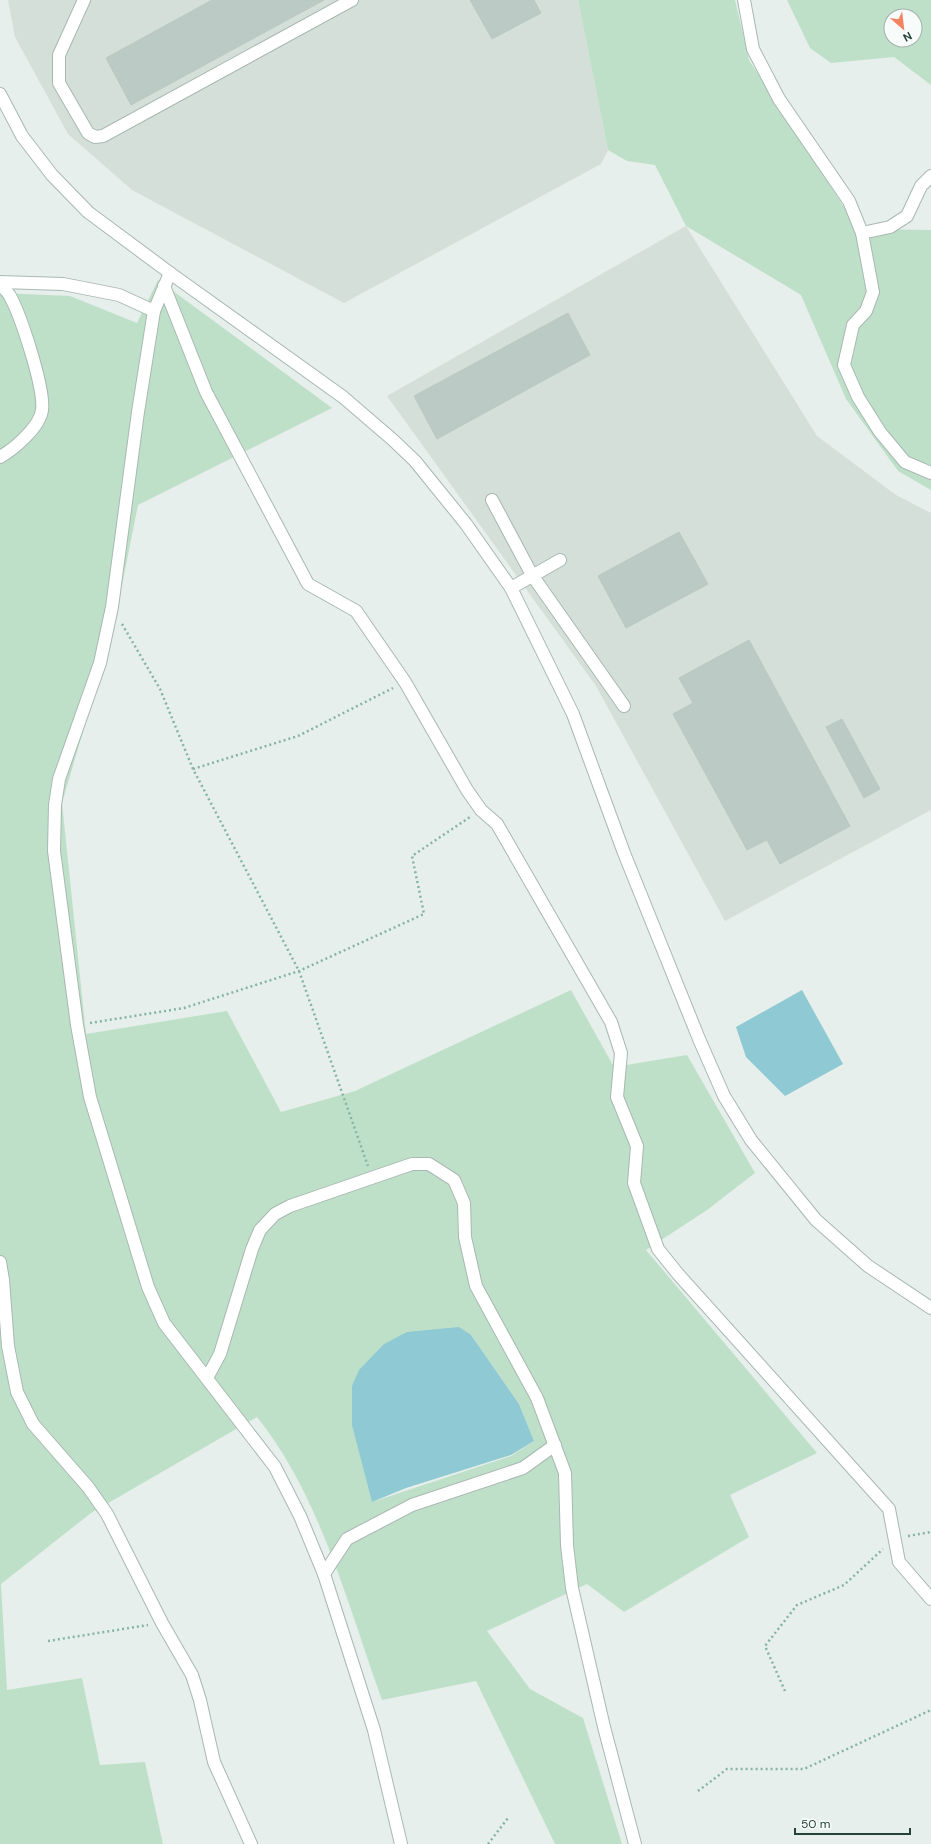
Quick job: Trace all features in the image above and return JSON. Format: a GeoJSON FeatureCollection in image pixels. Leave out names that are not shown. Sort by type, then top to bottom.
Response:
{"type":"FeatureCollection","features":[{"type":"Feature","properties":{"kind":"street"},"geometry":{"type":"LineString","coordinates":[[84,0],[59,55],[59,83],[88,133],[95,137],[110,132],[352,0]]}},
{"type":"Feature","properties":{"kind":"street"},"geometry":{"type":"LineString","coordinates":[[744,0],[753,50],[779,99],[849,201],[862,233],[873,292],[866,311],[853,325],[844,365],[858,397],[880,432],[905,462],[931,473]]}},
{"type":"Feature","properties":{"kind":"street"},"geometry":{"type":"LineString","coordinates":[[0,94],[22,136],[52,175],[88,212],[170,273],[343,397],[393,440],[414,461],[466,524],[511,588],[573,714],[624,853],[699,1039],[724,1096],[751,1140],[816,1220],[868,1266],[931,1308]]}},
{"type":"Feature","properties":{"kind":"street"},"geometry":{"type":"LineString","coordinates":[[862,233],[890,227],[907,216],[921,186],[931,176]]}},
{"type":"Feature","properties":{"kind":"street"},"geometry":{"type":"LineString","coordinates":[[170,273],[154,311],[138,412],[112,607],[100,663],[59,779],[55,804],[54,851],[77,1025],[90,1096],[148,1287],[164,1323],[275,1467],[300,1516],[324,1574],[374,1730],[401,1844]]}},
{"type":"Feature","properties":{"kind":"street"},"geometry":{"type":"LineString","coordinates":[[0,283],[63,284],[119,295],[154,311]]}},
{"type":"Feature","properties":{"kind":"street"},"geometry":{"type":"LineString","coordinates":[[0,283],[10,295],[29,346],[42,394],[42,411],[30,434],[8,452],[0,456]]}},
{"type":"Feature","properties":{"kind":"street"},"geometry":{"type":"LineString","coordinates":[[164,286],[206,392],[308,584],[356,611],[405,682],[467,790],[481,810],[497,824],[611,1022],[621,1053],[617,1097],[637,1146],[634,1183],[658,1249],[678,1274],[889,1510],[899,1562],[931,1599]]}},
{"type":"Feature","properties":{"kind":"street"},"geometry":{"type":"LineString","coordinates":[[492,500],[532,575],[624,706]]}},
{"type":"Feature","properties":{"kind":"street"},"geometry":{"type":"LineString","coordinates":[[511,588],[560,560]]}},
{"type":"Feature","properties":{"kind":"street"},"geometry":{"type":"LineString","coordinates":[[207,1378],[220,1354],[252,1249],[260,1230],[275,1214],[290,1206],[412,1164],[429,1164],[454,1180],[464,1203],[465,1237],[476,1286],[537,1398],[565,1473],[567,1545],[572,1588],[604,1727],[635,1844]]}},
{"type":"Feature","properties":{"kind":"street"},"geometry":{"type":"LineString","coordinates":[[0,1262],[3,1280],[8,1346],[17,1392],[33,1424],[88,1487],[107,1514],[162,1623],[192,1675],[200,1700],[214,1762],[251,1844]]}},
{"type":"Feature","properties":{"kind":"street"},"geometry":{"type":"LineString","coordinates":[[324,1574],[348,1538],[412,1505],[523,1468],[555,1445]]}},
{"type":"Feature","properties":{"kind":"path"},"geometry":{"type":"LineString","coordinates":[[112,607],[160,689],[193,769],[299,971],[367,1166],[381,1175]]}},
{"type":"Feature","properties":{"kind":"path"},"geometry":{"type":"LineString","coordinates":[[193,769],[298,736],[405,682]]}},
{"type":"Feature","properties":{"kind":"path"},"geometry":{"type":"LineString","coordinates":[[77,1025],[184,1008],[299,971],[424,914],[412,856],[481,810]]}},
{"type":"Feature","properties":{"kind":"path"},"geometry":{"type":"LineString","coordinates":[[785,1691],[765,1646],[797,1605],[844,1585],[895,1538],[931,1532]]}},
{"type":"Feature","properties":{"kind":"path"},"geometry":{"type":"LineString","coordinates":[[48,1641],[162,1623]]}},
{"type":"Feature","properties":{"kind":"path"},"geometry":{"type":"LineString","coordinates":[[698,1791],[727,1769],[804,1769],[931,1710]]}},
{"type":"Feature","properties":{"kind":"path"},"geometry":{"type":"LineString","coordinates":[[488,1844],[508,1818]]}},
{"type":"Feature","properties":{"kind":"shaded area"},"geometry":{"type":"Polygon","coordinates":[[[8,0],[578,0],[608,150],[601,164],[344,303],[132,190],[68,134],[15,37],[8,0]]]}},
{"type":"Feature","properties":{"kind":"shaded area"},"geometry":{"type":"Polygon","coordinates":[[[686,226],[817,436],[896,495],[931,513],[931,810],[725,921],[596,686],[387,396],[686,226]]]}},
{"type":"Feature","properties":{"kind":"green space"},"geometry":{"type":"Polygon","coordinates":[[[578,0],[735,0],[749,60],[858,229],[931,230],[931,490],[898,471],[846,399],[801,295],[686,226],[655,165],[627,161],[608,150],[578,0]]]}},
{"type":"Feature","properties":{"kind":"green space"},"geometry":{"type":"Polygon","coordinates":[[[787,0],[931,0],[931,85],[894,57],[831,63],[810,48],[787,0]]]}},
{"type":"Feature","properties":{"kind":"green space"},"geometry":{"type":"Polygon","coordinates":[[[158,280],[332,408],[138,505],[113,630],[62,803],[86,1034],[227,1011],[281,1112],[355,1091],[571,990],[614,1067],[687,1055],[755,1173],[707,1210],[646,1250],[817,1453],[730,1495],[749,1537],[624,1612],[587,1584],[487,1631],[530,1689],[583,1718],[622,1844],[555,1844],[476,1681],[382,1700],[344,1590],[315,1516],[298,1481],[279,1448],[257,1417],[91,1513],[1,1584],[7,1690],[82,1678],[100,1765],[145,1762],[163,1844],[0,1844],[0,293],[70,296],[137,323],[158,280]],[[471,1335],[372,1502],[511,1456],[534,1441],[519,1404],[471,1335]]]}},
{"type":"Feature","properties":{"kind":"water"},"geometry":{"type":"Polygon","coordinates":[[[802,990],[843,1064],[785,1096],[746,1057],[736,1027],[802,990]]]}},
{"type":"Feature","properties":{"kind":"water"},"geometry":{"type":"Polygon","coordinates":[[[459,1327],[471,1335],[519,1404],[534,1441],[511,1455],[406,1488],[372,1502],[352,1425],[352,1386],[359,1370],[384,1344],[407,1332],[459,1327]]]}},
{"type":"Feature","properties":{"kind":"building"},"geometry":{"type":"Polygon","coordinates":[[[212,0],[324,0],[131,105],[106,58],[212,0]]]}},
{"type":"Feature","properties":{"kind":"building"},"geometry":{"type":"Polygon","coordinates":[[[470,0],[534,0],[541,13],[492,39],[470,0]]]}},
{"type":"Feature","properties":{"kind":"building"},"geometry":{"type":"Polygon","coordinates":[[[568,313],[590,355],[437,439],[414,396],[568,313]]]}},
{"type":"Feature","properties":{"kind":"building"},"geometry":{"type":"Polygon","coordinates":[[[679,532],[708,584],[626,628],[598,576],[679,532]]]}},
{"type":"Feature","properties":{"kind":"building"},"geometry":{"type":"Polygon","coordinates":[[[749,640],[850,826],[780,864],[767,840],[747,850],[673,714],[693,703],[679,678],[749,640]]]}},
{"type":"Feature","properties":{"kind":"building"},"geometry":{"type":"Polygon","coordinates":[[[842,719],[880,789],[864,798],[826,727],[842,719]]]}}]}
